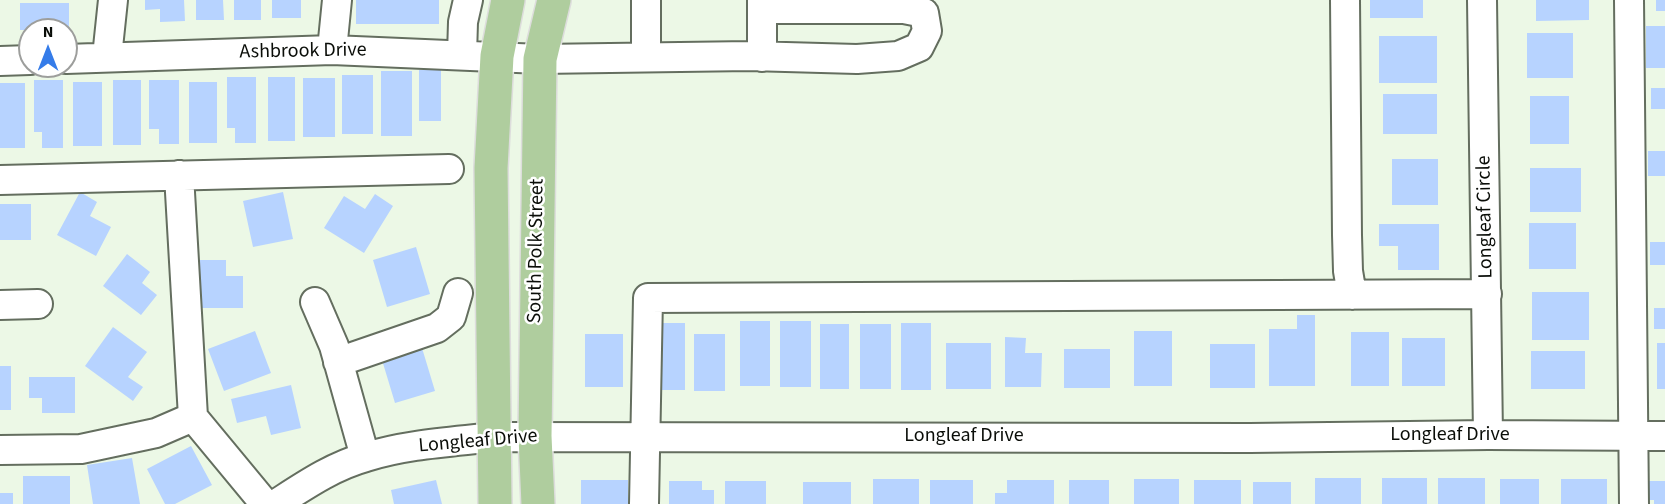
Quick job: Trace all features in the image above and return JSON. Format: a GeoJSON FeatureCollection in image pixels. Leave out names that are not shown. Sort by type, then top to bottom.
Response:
{"type":"FeatureCollection","features":[{"type":"Feature","properties":{"kind":"main road"},"geometry":{"type":"LineString","coordinates":[[495,504],[491,168],[496,56],[508,0]]}},
{"type":"Feature","properties":{"kind":"main road","name":"South Polk Street"},"geometry":{"type":"LineString","coordinates":[[538,504],[535,436],[540,59],[554,0]]}},
{"type":"Feature","properties":{"kind":"street"},"geometry":{"type":"LineString","coordinates":[[107,57],[113,0]]}},
{"type":"Feature","properties":{"kind":"street"},"geometry":{"type":"LineString","coordinates":[[332,50],[337,0]]}},
{"type":"Feature","properties":{"kind":"street"},"geometry":{"type":"LineString","coordinates":[[462,55],[463,22],[468,0]]}},
{"type":"Feature","properties":{"kind":"street"},"geometry":{"type":"LineString","coordinates":[[646,0],[646,57]]}},
{"type":"Feature","properties":{"kind":"street"},"geometry":{"type":"LineString","coordinates":[[1345,0],[1348,271],[1352,295]]}},
{"type":"Feature","properties":{"kind":"street","name":"Longleaf Circle"},"geometry":{"type":"LineString","coordinates":[[1482,0],[1488,435]]}},
{"type":"Feature","properties":{"kind":"street"},"geometry":{"type":"LineString","coordinates":[[1629,0],[1634,504]]}},
{"type":"Feature","properties":{"kind":"street"},"geometry":{"type":"LineString","coordinates":[[762,5],[762,57]]}},
{"type":"Feature","properties":{"kind":"street","name":"Ashbrook Drive"},"geometry":{"type":"LineString","coordinates":[[78,58],[332,50],[540,59],[646,57],[857,59],[898,56],[919,46],[927,31],[924,13],[904,9],[762,5]]}},
{"type":"Feature","properties":{"kind":"street"},"geometry":{"type":"LineString","coordinates":[[0,61],[18,60]]}},
{"type":"Feature","properties":{"kind":"street"},"geometry":{"type":"LineString","coordinates":[[0,180],[449,169]]}},
{"type":"Feature","properties":{"kind":"street"},"geometry":{"type":"LineString","coordinates":[[179,175],[193,417],[266,504]]}},
{"type":"Feature","properties":{"kind":"street"},"geometry":{"type":"LineString","coordinates":[[339,362],[437,328],[451,317],[458,293]]}},
{"type":"Feature","properties":{"kind":"street"},"geometry":{"type":"LineString","coordinates":[[644,504],[648,298],[1487,294]]}},
{"type":"Feature","properties":{"kind":"street"},"geometry":{"type":"LineString","coordinates":[[315,302],[334,346],[365,457]]}},
{"type":"Feature","properties":{"kind":"street"},"geometry":{"type":"LineString","coordinates":[[0,305],[38,304]]}},
{"type":"Feature","properties":{"kind":"street"},"geometry":{"type":"LineString","coordinates":[[0,450],[81,449],[156,434],[193,417]]}},
{"type":"Feature","properties":{"kind":"street","name":"Longleaf Drive"},"geometry":{"type":"LineString","coordinates":[[276,504],[320,476],[365,457],[415,447],[495,437],[1665,436]]}},
{"type":"Feature","properties":{"kind":"building"},"geometry":{"type":"Polygon","coordinates":[[[145,0],[184,0],[185,21],[160,22],[160,9],[145,10],[145,0]]]}},
{"type":"Feature","properties":{"kind":"building"},"geometry":{"type":"Polygon","coordinates":[[[196,0],[223,0],[224,20],[196,20],[196,0]]]}},
{"type":"Feature","properties":{"kind":"building"},"geometry":{"type":"Polygon","coordinates":[[[234,0],[261,0],[261,20],[234,20],[234,0]]]}},
{"type":"Feature","properties":{"kind":"building"},"geometry":{"type":"Polygon","coordinates":[[[272,0],[301,0],[301,18],[272,18],[272,0]]]}},
{"type":"Feature","properties":{"kind":"building"},"geometry":{"type":"Polygon","coordinates":[[[356,0],[439,0],[439,24],[356,24],[356,0]]]}},
{"type":"Feature","properties":{"kind":"building"},"geometry":{"type":"Polygon","coordinates":[[[1370,0],[1423,0],[1423,18],[1370,18],[1370,0]]]}},
{"type":"Feature","properties":{"kind":"building"},"geometry":{"type":"Polygon","coordinates":[[[1536,0],[1589,0],[1589,20],[1536,21],[1536,0]]]}},
{"type":"Feature","properties":{"kind":"building"},"geometry":{"type":"Polygon","coordinates":[[[1656,0],[1665,0],[1665,11],[1656,11],[1656,0]]]}},
{"type":"Feature","properties":{"kind":"building"},"geometry":{"type":"Polygon","coordinates":[[[20,3],[69,3],[69,18],[20,18],[20,3]]]}},
{"type":"Feature","properties":{"kind":"building"},"geometry":{"type":"Polygon","coordinates":[[[1646,26],[1665,26],[1665,68],[1646,68],[1646,26]]]}},
{"type":"Feature","properties":{"kind":"building"},"geometry":{"type":"Polygon","coordinates":[[[1527,33],[1573,33],[1573,78],[1527,78],[1527,33]]]}},
{"type":"Feature","properties":{"kind":"building"},"geometry":{"type":"Polygon","coordinates":[[[1379,36],[1437,36],[1437,83],[1379,83],[1379,36]]]}},
{"type":"Feature","properties":{"kind":"building"},"geometry":{"type":"Polygon","coordinates":[[[419,70],[441,70],[441,121],[419,121],[419,70]]]}},
{"type":"Feature","properties":{"kind":"building"},"geometry":{"type":"Polygon","coordinates":[[[381,71],[412,71],[412,136],[381,136],[381,71]]]}},
{"type":"Feature","properties":{"kind":"building"},"geometry":{"type":"Polygon","coordinates":[[[342,75],[373,75],[373,134],[342,134],[342,75]]]}},
{"type":"Feature","properties":{"kind":"building"},"geometry":{"type":"Polygon","coordinates":[[[227,77],[256,77],[256,143],[235,143],[235,128],[227,128],[227,77]]]}},
{"type":"Feature","properties":{"kind":"building"},"geometry":{"type":"Polygon","coordinates":[[[268,77],[295,77],[295,141],[268,141],[268,77]]]}},
{"type":"Feature","properties":{"kind":"building"},"geometry":{"type":"Polygon","coordinates":[[[303,78],[335,78],[335,137],[303,137],[303,78]]]}},
{"type":"Feature","properties":{"kind":"building"},"geometry":{"type":"Polygon","coordinates":[[[34,80],[63,80],[63,148],[42,148],[42,132],[34,132],[34,80]]]}},
{"type":"Feature","properties":{"kind":"building"},"geometry":{"type":"Polygon","coordinates":[[[113,80],[141,80],[141,145],[113,145],[113,80]]]}},
{"type":"Feature","properties":{"kind":"building"},"geometry":{"type":"Polygon","coordinates":[[[149,80],[179,80],[179,144],[159,144],[159,129],[149,129],[149,80]]]}},
{"type":"Feature","properties":{"kind":"building"},"geometry":{"type":"Polygon","coordinates":[[[73,82],[102,82],[102,146],[73,146],[73,82]]]}},
{"type":"Feature","properties":{"kind":"building"},"geometry":{"type":"Polygon","coordinates":[[[189,82],[217,82],[217,143],[189,143],[189,82]]]}},
{"type":"Feature","properties":{"kind":"building"},"geometry":{"type":"Polygon","coordinates":[[[0,83],[25,83],[25,148],[0,148],[0,83]]]}},
{"type":"Feature","properties":{"kind":"building"},"geometry":{"type":"Polygon","coordinates":[[[1651,88],[1665,88],[1665,109],[1651,109],[1651,88]]]}},
{"type":"Feature","properties":{"kind":"building"},"geometry":{"type":"Polygon","coordinates":[[[1383,94],[1437,94],[1437,134],[1383,134],[1383,94]]]}},
{"type":"Feature","properties":{"kind":"building"},"geometry":{"type":"Polygon","coordinates":[[[1530,96],[1569,96],[1569,144],[1530,144],[1530,96]]]}},
{"type":"Feature","properties":{"kind":"building"},"geometry":{"type":"Polygon","coordinates":[[[1648,151],[1665,151],[1665,176],[1648,176],[1648,151]]]}},
{"type":"Feature","properties":{"kind":"building"},"geometry":{"type":"Polygon","coordinates":[[[1392,159],[1438,159],[1438,205],[1392,205],[1392,159]]]}},
{"type":"Feature","properties":{"kind":"building"},"geometry":{"type":"Polygon","coordinates":[[[1530,168],[1581,168],[1581,212],[1530,212],[1530,168]]]}},
{"type":"Feature","properties":{"kind":"building"},"geometry":{"type":"Polygon","coordinates":[[[80,192],[97,202],[90,216],[111,227],[96,256],[57,235],[80,192]]]}},
{"type":"Feature","properties":{"kind":"building"},"geometry":{"type":"Polygon","coordinates":[[[283,192],[293,239],[253,247],[243,201],[283,192]]]}},
{"type":"Feature","properties":{"kind":"building"},"geometry":{"type":"Polygon","coordinates":[[[375,194],[393,206],[364,253],[324,228],[344,196],[365,209],[375,194]]]}},
{"type":"Feature","properties":{"kind":"building"},"geometry":{"type":"Polygon","coordinates":[[[0,204],[31,204],[31,240],[0,240],[0,204]]]}},
{"type":"Feature","properties":{"kind":"building"},"geometry":{"type":"Polygon","coordinates":[[[1529,223],[1576,223],[1576,269],[1529,269],[1529,223]]]}},
{"type":"Feature","properties":{"kind":"building"},"geometry":{"type":"Polygon","coordinates":[[[1379,224],[1439,224],[1439,270],[1398,270],[1398,246],[1379,246],[1379,224]]]}},
{"type":"Feature","properties":{"kind":"building"},"geometry":{"type":"Polygon","coordinates":[[[1650,242],[1665,242],[1665,265],[1650,265],[1650,242]]]}},
{"type":"Feature","properties":{"kind":"building"},"geometry":{"type":"Polygon","coordinates":[[[416,247],[430,294],[387,307],[373,260],[416,247]]]}},
{"type":"Feature","properties":{"kind":"building"},"geometry":{"type":"Polygon","coordinates":[[[127,254],[150,272],[142,283],[157,295],[141,315],[103,286],[127,254]]]}},
{"type":"Feature","properties":{"kind":"building"},"geometry":{"type":"Polygon","coordinates":[[[200,260],[226,260],[226,276],[243,276],[243,308],[200,308],[200,260]]]}},
{"type":"Feature","properties":{"kind":"building"},"geometry":{"type":"Polygon","coordinates":[[[1532,292],[1589,292],[1589,340],[1532,340],[1532,292]]]}},
{"type":"Feature","properties":{"kind":"building"},"geometry":{"type":"Polygon","coordinates":[[[1654,308],[1665,308],[1665,329],[1654,329],[1654,308]]]}},
{"type":"Feature","properties":{"kind":"building"},"geometry":{"type":"Polygon","coordinates":[[[1297,315],[1315,315],[1315,386],[1269,386],[1269,329],[1297,329],[1297,315]]]}},
{"type":"Feature","properties":{"kind":"building"},"geometry":{"type":"Polygon","coordinates":[[[740,321],[770,321],[770,386],[740,386],[740,321]]]}},
{"type":"Feature","properties":{"kind":"building"},"geometry":{"type":"Polygon","coordinates":[[[780,321],[811,321],[811,387],[780,387],[780,321]]]}},
{"type":"Feature","properties":{"kind":"building"},"geometry":{"type":"Polygon","coordinates":[[[659,323],[685,323],[685,390],[659,390],[659,323]]]}},
{"type":"Feature","properties":{"kind":"building"},"geometry":{"type":"Polygon","coordinates":[[[901,323],[931,323],[931,390],[901,390],[901,323]]]}},
{"type":"Feature","properties":{"kind":"building"},"geometry":{"type":"Polygon","coordinates":[[[820,324],[849,324],[849,389],[820,389],[820,324]]]}},
{"type":"Feature","properties":{"kind":"building"},"geometry":{"type":"Polygon","coordinates":[[[860,324],[891,324],[891,389],[860,389],[860,324]]]}},
{"type":"Feature","properties":{"kind":"building"},"geometry":{"type":"Polygon","coordinates":[[[113,327],[147,352],[128,377],[143,387],[133,401],[85,366],[113,327]]]}},
{"type":"Feature","properties":{"kind":"building"},"geometry":{"type":"Polygon","coordinates":[[[255,331],[271,373],[224,391],[208,349],[255,331]]]}},
{"type":"Feature","properties":{"kind":"building"},"geometry":{"type":"Polygon","coordinates":[[[1134,331],[1172,331],[1172,386],[1134,386],[1134,331]]]}},
{"type":"Feature","properties":{"kind":"building"},"geometry":{"type":"Polygon","coordinates":[[[1351,332],[1389,332],[1389,386],[1351,386],[1351,332]]]}},
{"type":"Feature","properties":{"kind":"building"},"geometry":{"type":"Polygon","coordinates":[[[585,334],[623,334],[623,387],[585,387],[585,334]]]}},
{"type":"Feature","properties":{"kind":"building"},"geometry":{"type":"Polygon","coordinates":[[[694,334],[725,334],[725,391],[694,391],[694,334]]]}},
{"type":"Feature","properties":{"kind":"building"},"geometry":{"type":"Polygon","coordinates":[[[1005,337],[1026,338],[1025,353],[1042,353],[1041,387],[1005,387],[1005,337]]]}},
{"type":"Feature","properties":{"kind":"building"},"geometry":{"type":"Polygon","coordinates":[[[1402,338],[1445,338],[1445,386],[1402,386],[1402,338]]]}},
{"type":"Feature","properties":{"kind":"building"},"geometry":{"type":"Polygon","coordinates":[[[946,343],[991,343],[991,389],[946,389],[946,343]]]}},
{"type":"Feature","properties":{"kind":"building"},"geometry":{"type":"Polygon","coordinates":[[[1657,343],[1665,343],[1665,389],[1657,389],[1657,343]]]}},
{"type":"Feature","properties":{"kind":"building"},"geometry":{"type":"Polygon","coordinates":[[[1210,344],[1255,344],[1255,388],[1210,388],[1210,344]]]}},
{"type":"Feature","properties":{"kind":"building"},"geometry":{"type":"Polygon","coordinates":[[[422,348],[435,391],[395,403],[382,360],[422,348]]]}},
{"type":"Feature","properties":{"kind":"building"},"geometry":{"type":"Polygon","coordinates":[[[1064,349],[1110,349],[1110,388],[1064,388],[1064,349]]]}},
{"type":"Feature","properties":{"kind":"building"},"geometry":{"type":"Polygon","coordinates":[[[1531,351],[1585,351],[1585,389],[1531,389],[1531,351]]]}},
{"type":"Feature","properties":{"kind":"building"},"geometry":{"type":"Polygon","coordinates":[[[0,366],[11,366],[11,410],[0,410],[0,366]]]}},
{"type":"Feature","properties":{"kind":"building"},"geometry":{"type":"Polygon","coordinates":[[[29,377],[75,377],[75,413],[42,413],[42,398],[29,398],[29,377]]]}},
{"type":"Feature","properties":{"kind":"building"},"geometry":{"type":"Polygon","coordinates":[[[291,385],[301,428],[271,435],[266,416],[237,423],[231,399],[291,385]]]}},
{"type":"Feature","properties":{"kind":"building"},"geometry":{"type":"Polygon","coordinates":[[[191,446],[212,485],[175,504],[165,504],[147,469],[191,446]]]}},
{"type":"Feature","properties":{"kind":"building"},"geometry":{"type":"Polygon","coordinates":[[[132,458],[140,504],[93,504],[87,465],[132,458]]]}},
{"type":"Feature","properties":{"kind":"building"},"geometry":{"type":"Polygon","coordinates":[[[23,476],[70,476],[70,504],[23,504],[23,476]]]}},
{"type":"Feature","properties":{"kind":"building"},"geometry":{"type":"Polygon","coordinates":[[[1315,478],[1361,478],[1361,504],[1315,504],[1315,478]]]}},
{"type":"Feature","properties":{"kind":"building"},"geometry":{"type":"Polygon","coordinates":[[[1382,478],[1427,478],[1427,504],[1382,504],[1382,478]]]}},
{"type":"Feature","properties":{"kind":"building"},"geometry":{"type":"Polygon","coordinates":[[[1438,478],[1485,478],[1485,504],[1438,504],[1438,478]]]}},
{"type":"Feature","properties":{"kind":"building"},"geometry":{"type":"Polygon","coordinates":[[[873,479],[919,479],[919,504],[873,504],[873,479]]]}},
{"type":"Feature","properties":{"kind":"building"},"geometry":{"type":"Polygon","coordinates":[[[1134,479],[1179,479],[1179,504],[1134,504],[1134,479]]]}},
{"type":"Feature","properties":{"kind":"building"},"geometry":{"type":"Polygon","coordinates":[[[1500,479],[1539,479],[1539,504],[1500,504],[1500,479]]]}},
{"type":"Feature","properties":{"kind":"building"},"geometry":{"type":"Polygon","coordinates":[[[1561,479],[1607,479],[1607,504],[1561,504],[1561,479]]]}},
{"type":"Feature","properties":{"kind":"building"},"geometry":{"type":"Polygon","coordinates":[[[436,480],[442,504],[394,504],[391,490],[436,480]]]}},
{"type":"Feature","properties":{"kind":"building"},"geometry":{"type":"Polygon","coordinates":[[[581,480],[628,480],[628,504],[581,504],[581,480]]]}},
{"type":"Feature","properties":{"kind":"building"},"geometry":{"type":"Polygon","coordinates":[[[930,480],[973,480],[973,504],[930,504],[930,480]]]}},
{"type":"Feature","properties":{"kind":"building"},"geometry":{"type":"Polygon","coordinates":[[[1007,480],[1054,480],[1054,504],[995,504],[995,493],[1007,493],[1007,480]]]}},
{"type":"Feature","properties":{"kind":"building"},"geometry":{"type":"Polygon","coordinates":[[[1069,480],[1109,480],[1109,504],[1069,504],[1069,480]]]}},
{"type":"Feature","properties":{"kind":"building"},"geometry":{"type":"Polygon","coordinates":[[[1194,480],[1241,480],[1241,504],[1194,504],[1194,480]]]}},
{"type":"Feature","properties":{"kind":"building"},"geometry":{"type":"Polygon","coordinates":[[[669,481],[702,481],[702,490],[714,490],[714,504],[669,504],[669,481]]]}},
{"type":"Feature","properties":{"kind":"building"},"geometry":{"type":"Polygon","coordinates":[[[725,481],[766,481],[766,504],[725,504],[725,481]]]}},
{"type":"Feature","properties":{"kind":"building"},"geometry":{"type":"Polygon","coordinates":[[[1643,481],[1665,481],[1665,504],[1654,504],[1654,500],[1643,500],[1643,481]]]}},
{"type":"Feature","properties":{"kind":"building"},"geometry":{"type":"Polygon","coordinates":[[[803,482],[851,482],[851,504],[803,504],[803,482]]]}},
{"type":"Feature","properties":{"kind":"building"},"geometry":{"type":"Polygon","coordinates":[[[1253,482],[1291,482],[1291,504],[1253,504],[1253,482]]]}},
{"type":"Feature","properties":{"kind":"building"},"geometry":{"type":"Polygon","coordinates":[[[0,493],[13,493],[13,504],[0,504],[0,493]]]}}]}
